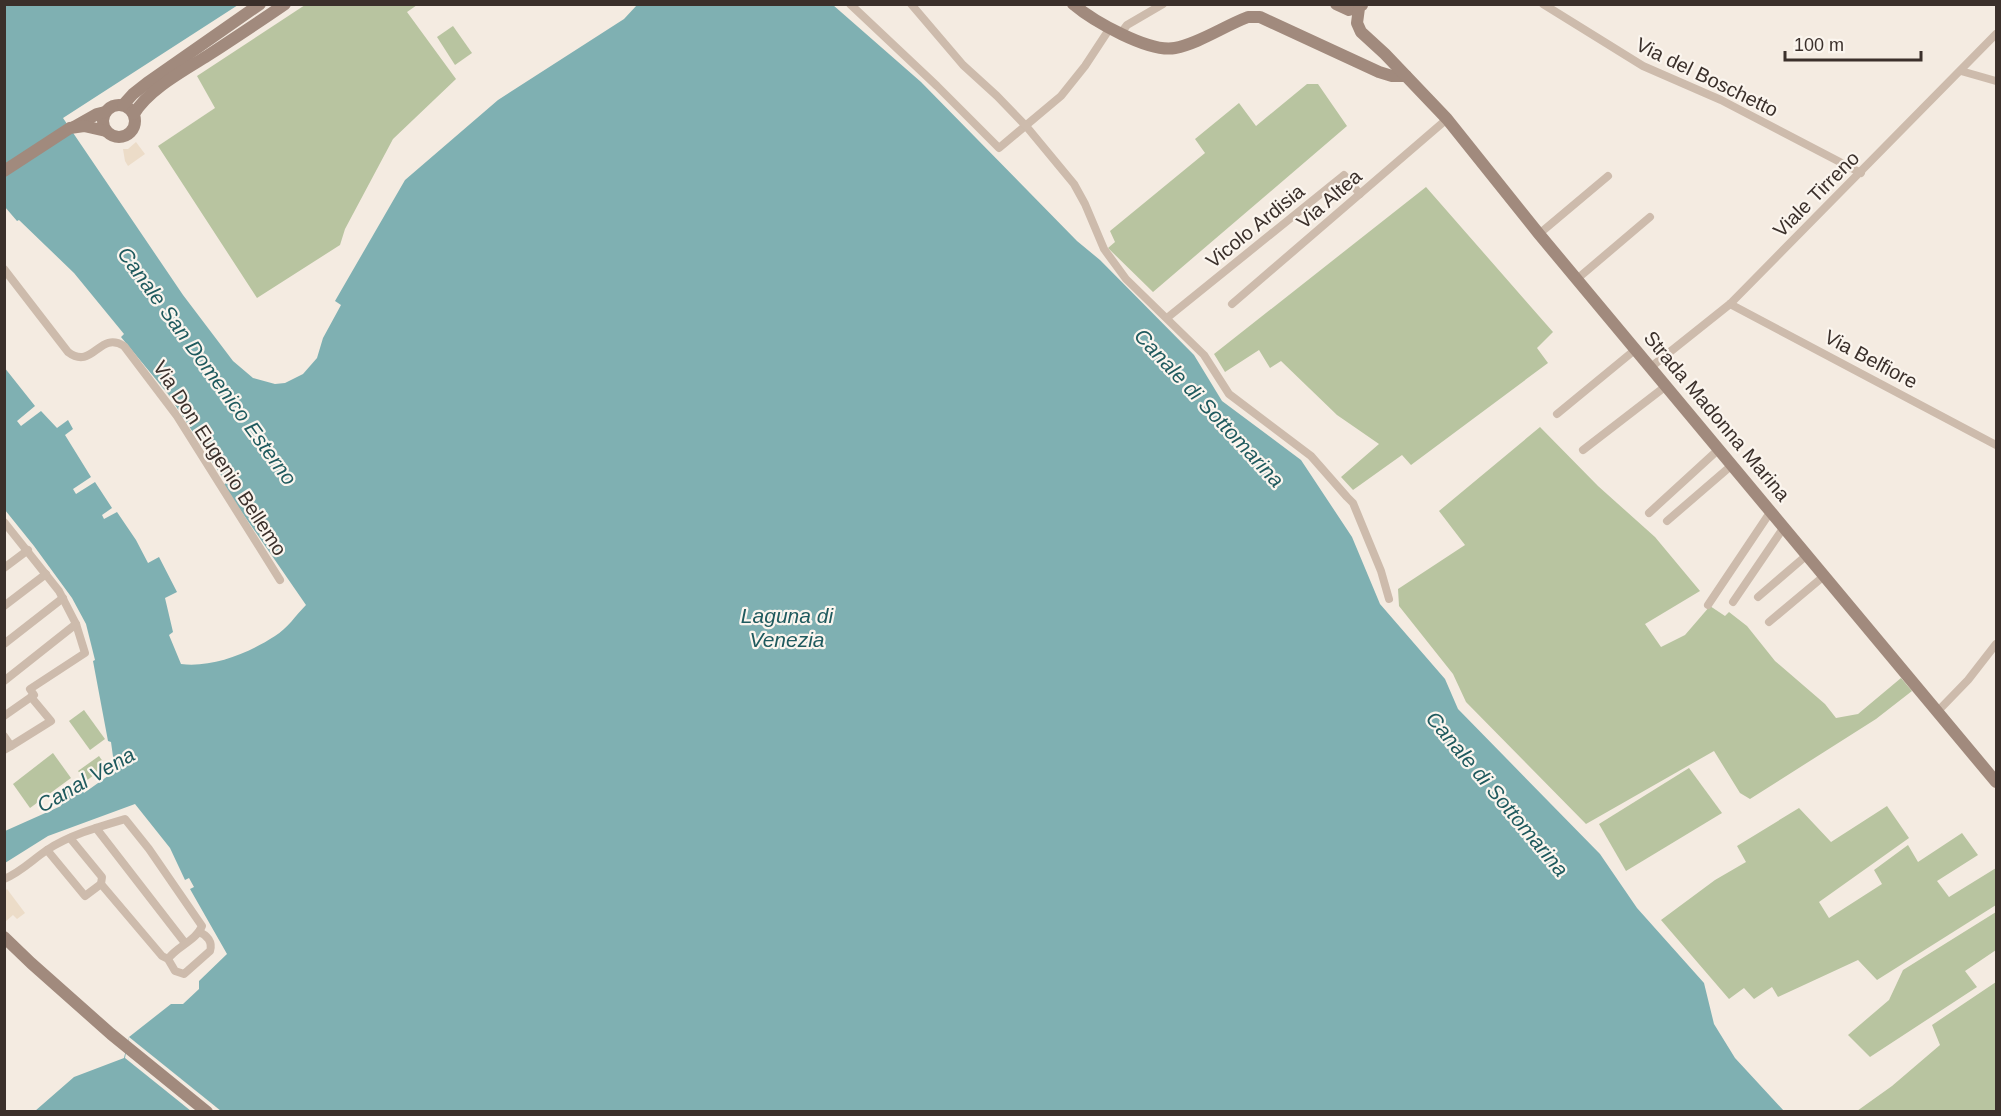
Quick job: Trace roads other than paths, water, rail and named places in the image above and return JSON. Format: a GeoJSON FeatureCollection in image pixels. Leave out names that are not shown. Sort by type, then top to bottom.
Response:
{"type":"FeatureCollection","features":[{"type":"Feature","properties":{"kind":"street"},"geometry":{"type":"LineString","coordinates":[[123,105],[147,82],[260,4]]}},
{"type":"Feature","properties":{"kind":"street"},"geometry":{"type":"LineString","coordinates":[[134,114],[147,98],[182,72],[285,4]]}},
{"type":"Feature","properties":{"kind":"street"},"geometry":{"type":"LineString","coordinates":[[850,4],[999,148],[1061,96],[1116,31],[1163,4]]}},
{"type":"Feature","properties":{"kind":"street"},"geometry":{"type":"LineString","coordinates":[[911,4],[963,65],[1026,126],[1074,184],[1104,249],[1126,279],[1204,355],[1229,394],[1311,456],[1353,503],[1382,571],[1389,599]]}},
{"type":"Feature","properties":{"kind":"street"},"geometry":{"type":"LineString","coordinates":[[1073,4],[1116,31],[1154,48],[1167,49],[1183,46],[1248,17],[1260,17],[1378,72],[1392,76],[1406,76]]}},
{"type":"Feature","properties":{"kind":"street"},"geometry":{"type":"LineString","coordinates":[[1336,4],[1349,10],[1361,6]]}},
{"type":"Feature","properties":{"kind":"street","name":"Via del Boschetto"},"geometry":{"type":"LineString","coordinates":[[1544,4],[1643,66],[1721,99],[1861,172]]}},
{"type":"Feature","properties":{"kind":"street","name":"Strada Madonna Marina"},"geometry":{"type":"LineString","coordinates":[[1361,6],[1357,23],[1361,32],[1447,119],[1539,234],[1996,782]]}},
{"type":"Feature","properties":{"kind":"street","name":"Viale Tirreno"},"geometry":{"type":"LineString","coordinates":[[1651,367],[1730,303],[1996,34]]}},
{"type":"Feature","properties":{"kind":"street"},"geometry":{"type":"LineString","coordinates":[[1961,71],[1996,81]]}},
{"type":"Feature","properties":{"kind":"street"},"geometry":{"type":"LineString","coordinates":[[4,171],[81,121],[105,112],[113,105],[130,108],[134,114],[135,126],[127,135],[117,137],[92,127],[72,128]]}},
{"type":"Feature","properties":{"kind":"street"},"geometry":{"type":"LineString","coordinates":[[105,112],[103,120],[106,131]]}},
{"type":"Feature","properties":{"kind":"street","name":"Via Altea"},"geometry":{"type":"LineString","coordinates":[[1232,304],[1447,119]]}},
{"type":"Feature","properties":{"kind":"street","name":"Vicolo Ardisia"},"geometry":{"type":"LineString","coordinates":[[1167,318],[1344,175],[1360,194]]}},
{"type":"Feature","properties":{"kind":"street"},"geometry":{"type":"LineString","coordinates":[[1539,234],[1608,176]]}},
{"type":"Feature","properties":{"kind":"street"},"geometry":{"type":"LineString","coordinates":[[1577,279],[1650,217]]}},
{"type":"Feature","properties":{"kind":"street","name":"Via Don Eugenio Bellemo"},"geometry":{"type":"LineString","coordinates":[[4,268],[68,352],[75,357],[86,357],[109,342],[119,342],[124,346],[177,416],[280,580]]}},
{"type":"Feature","properties":{"kind":"street","name":"Via Belfiore"},"geometry":{"type":"LineString","coordinates":[[1730,303],[1996,445]]}},
{"type":"Feature","properties":{"kind":"street"},"geometry":{"type":"LineString","coordinates":[[1557,414],[1636,350]]}},
{"type":"Feature","properties":{"kind":"street"},"geometry":{"type":"LineString","coordinates":[[1582,450],[1666,386]]}},
{"type":"Feature","properties":{"kind":"street"},"geometry":{"type":"LineString","coordinates":[[1649,513],[1719,449]]}},
{"type":"Feature","properties":{"kind":"street"},"geometry":{"type":"LineString","coordinates":[[1667,521],[1732,465]]}},
{"type":"Feature","properties":{"kind":"street"},"geometry":{"type":"LineString","coordinates":[[1708,605],[1771,512]]}},
{"type":"Feature","properties":{"kind":"street"},"geometry":{"type":"LineString","coordinates":[[1733,602],[1784,527]]}},
{"type":"Feature","properties":{"kind":"street"},"geometry":{"type":"LineString","coordinates":[[4,703],[8,714],[34,694],[30,689],[85,653],[76,624],[63,598],[28,550],[6,528]]}},
{"type":"Feature","properties":{"kind":"street"},"geometry":{"type":"LineString","coordinates":[[4,568],[28,550]]}},
{"type":"Feature","properties":{"kind":"street"},"geometry":{"type":"LineString","coordinates":[[1758,597],[1807,555]]}},
{"type":"Feature","properties":{"kind":"street"},"geometry":{"type":"LineString","coordinates":[[4,606],[46,574]]}},
{"type":"Feature","properties":{"kind":"street"},"geometry":{"type":"LineString","coordinates":[[1768,622],[1824,576]]}},
{"type":"Feature","properties":{"kind":"street"},"geometry":{"type":"LineString","coordinates":[[4,645],[63,598]]}},
{"type":"Feature","properties":{"kind":"street"},"geometry":{"type":"LineString","coordinates":[[4,681],[76,624]]}},
{"type":"Feature","properties":{"kind":"street"},"geometry":{"type":"LineString","coordinates":[[1937,711],[1968,680],[1996,644]]}},
{"type":"Feature","properties":{"kind":"street"},"geometry":{"type":"LineString","coordinates":[[4,736],[8,748],[51,721],[31,697]]}},
{"type":"Feature","properties":{"kind":"street"},"geometry":{"type":"LineString","coordinates":[[4,879],[14,875],[47,850],[70,838],[125,819],[149,849],[202,926],[199,932],[168,959]]}},
{"type":"Feature","properties":{"kind":"street"},"geometry":{"type":"LineString","coordinates":[[96,828],[185,943]]}},
{"type":"Feature","properties":{"kind":"street"},"geometry":{"type":"LineString","coordinates":[[47,850],[86,896],[101,884],[102,877],[70,838]]}},
{"type":"Feature","properties":{"kind":"street"},"geometry":{"type":"LineString","coordinates":[[101,884],[162,956],[168,959],[175,971],[182,974],[187,972],[211,949],[208,938],[199,932]]}},
{"type":"Feature","properties":{"kind":"street"},"geometry":{"type":"LineString","coordinates":[[4,937],[127,1047],[207,1112]]}},
{"type":"Feature","properties":{"kind":"water","name":"Laguna di Venezia"},"geometry":{"type":"Polygon","coordinates":[[[5,5],[238,5],[63,118],[183,295],[233,361],[253,378],[275,384],[285,383],[303,374],[317,358],[323,338],[341,305],[335,301],[405,180],[498,100],[624,19],[637,5],[833,5],[921,82],[1077,241],[1100,260],[1194,355],[1222,401],[1301,460],[1352,537],[1380,604],[1445,679],[1458,709],[1600,854],[1637,908],[1704,983],[1714,1024],[1735,1058],[1784,1111],[35,1111],[74,1077],[124,1058],[129,1037],[171,1004],[183,1004],[199,989],[199,981],[227,954],[190,889],[194,887],[189,878],[185,880],[170,848],[135,804],[48,836],[5,863],[5,831],[61,806],[54,797],[75,781],[84,793],[115,771],[93,661],[95,660],[86,624],[72,598],[5,510],[4,367],[35,406],[17,421],[21,426],[41,411],[57,428],[68,420],[73,429],[65,435],[91,477],[73,489],[76,494],[95,482],[112,508],[102,515],[104,519],[117,512],[148,563],[159,557],[177,592],[165,598],[173,632],[169,635],[181,664],[205,664],[230,658],[254,648],[279,633],[306,605],[223,485],[226,483],[168,394],[121,337],[124,334],[74,273],[19,220],[17,221],[5,207],[5,5]]]}},
{"type":"Feature","properties":{"kind":"water label","name":"Canale San Domenico Esterno"},"geometry":{"type":"Point","coordinates":[207,366]}},
{"type":"Feature","properties":{"kind":"water label","name":"Canale di Sottomarina"},"geometry":{"type":"Point","coordinates":[1209,408]}},
{"type":"Feature","properties":{"kind":"water label","name":"Canal Vena"},"geometry":{"type":"Point","coordinates":[86,780]}},
{"type":"Feature","properties":{"kind":"water label","name":"Canale di Sottomarina"},"geometry":{"type":"Point","coordinates":[1497,794]}}]}
